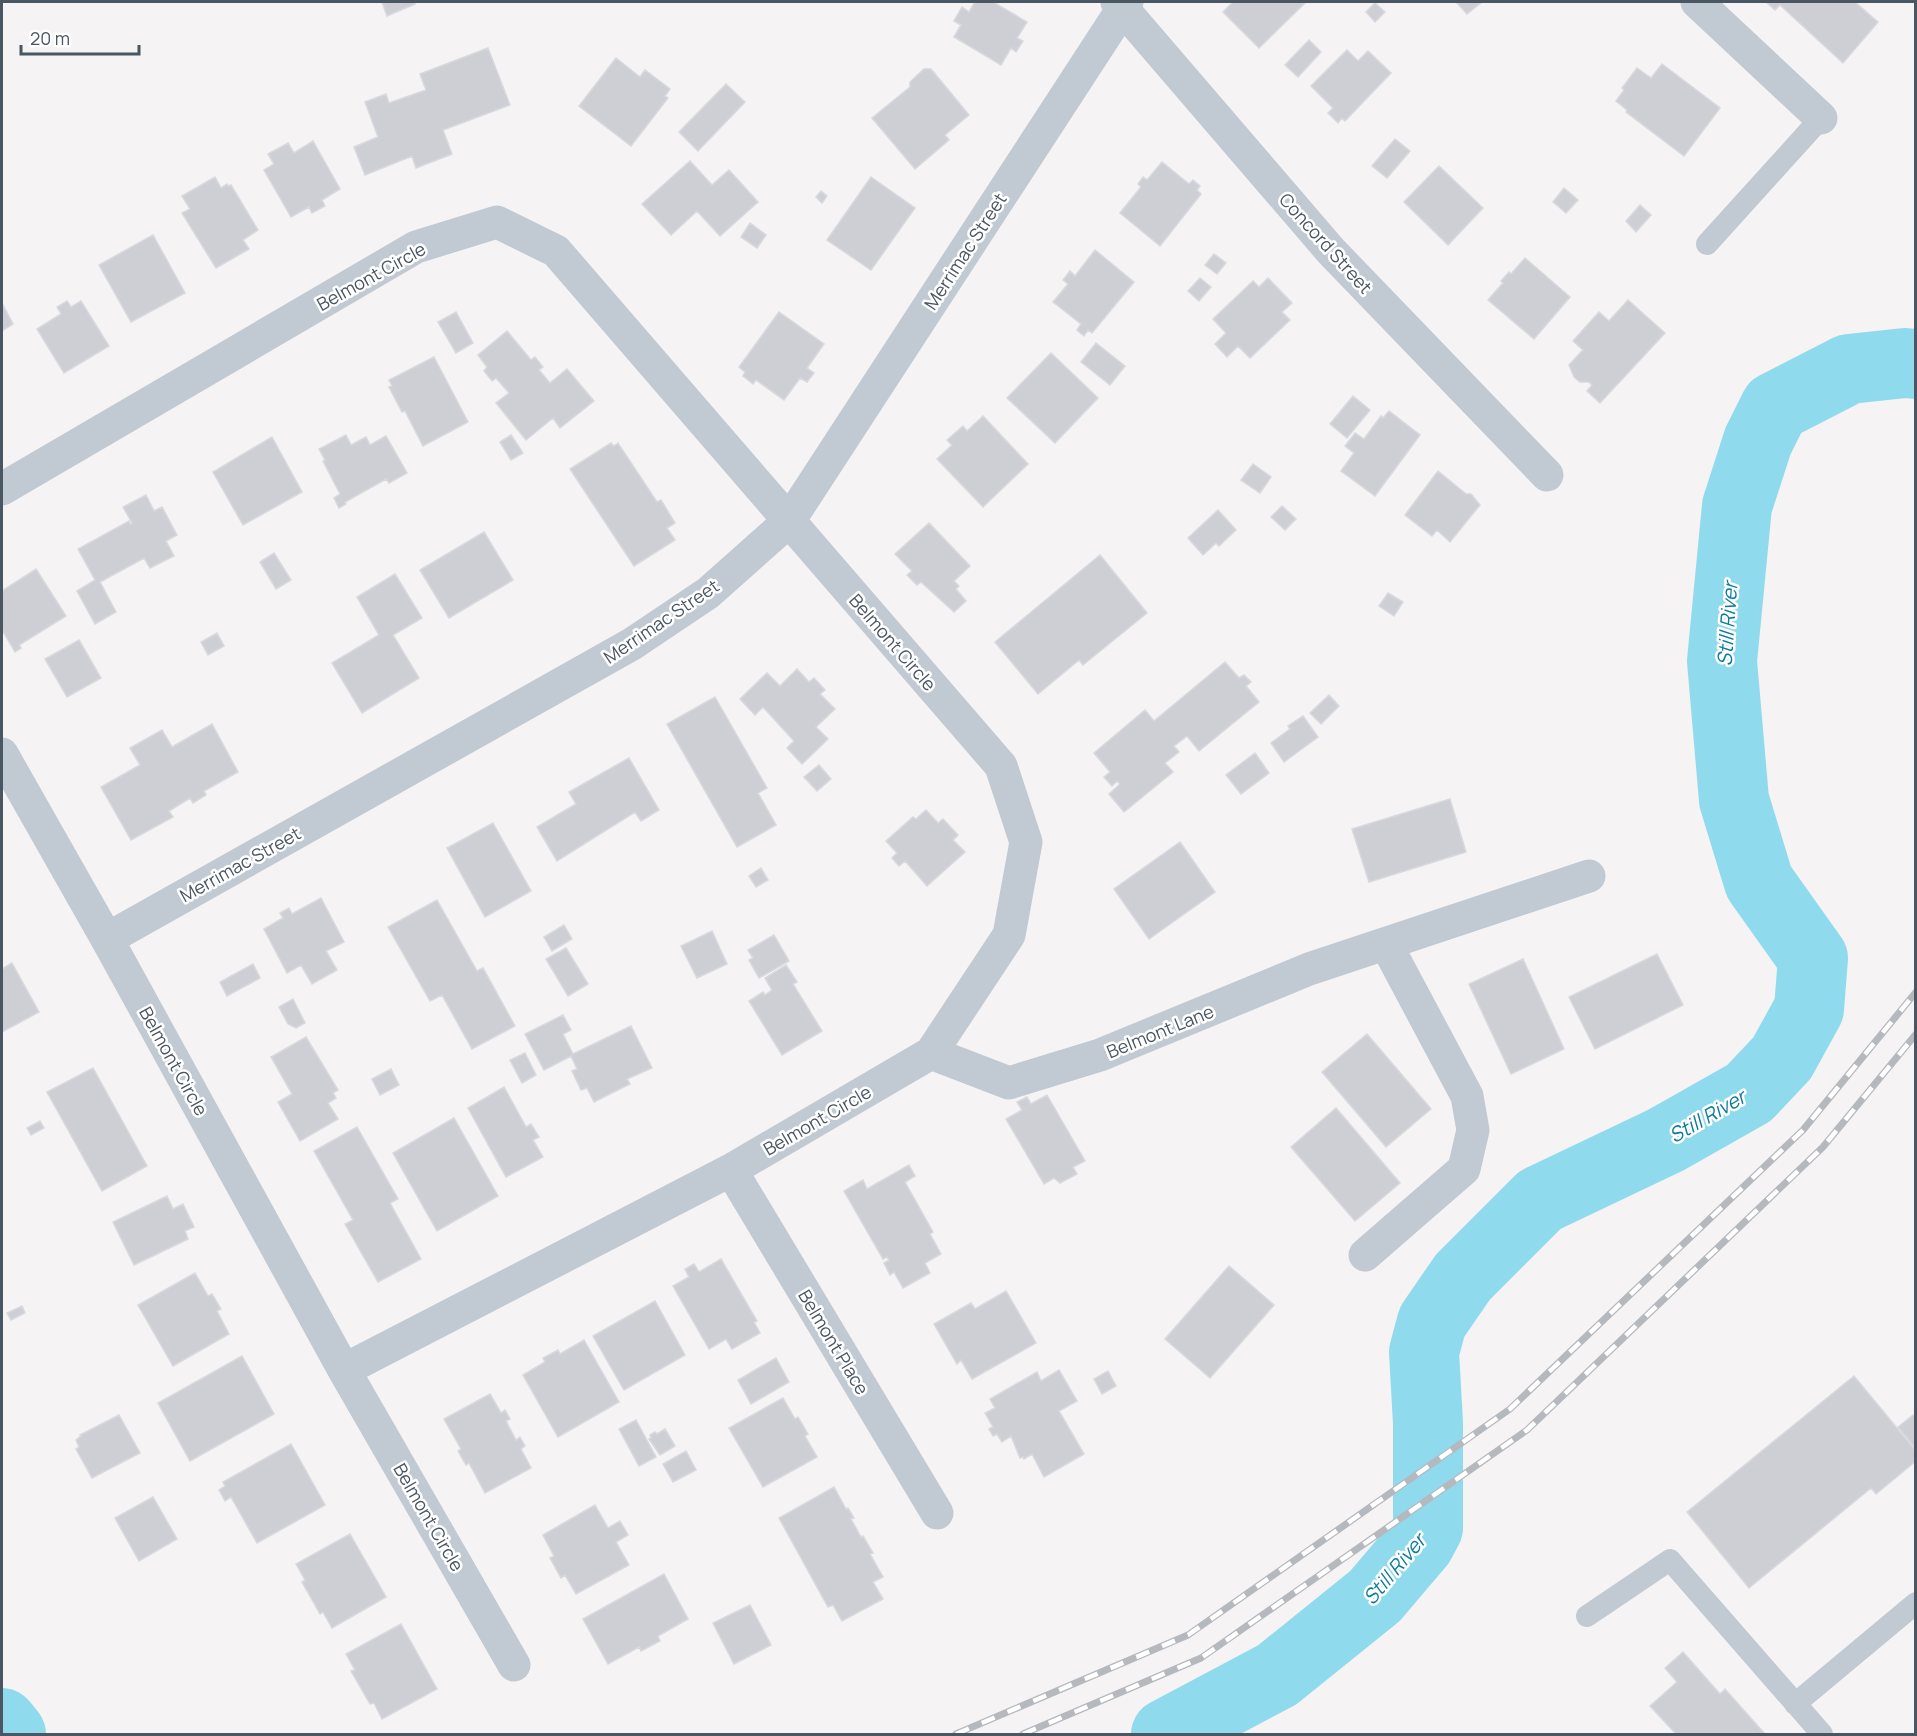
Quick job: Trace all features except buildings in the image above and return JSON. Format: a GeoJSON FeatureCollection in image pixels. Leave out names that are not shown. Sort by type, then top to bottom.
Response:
{"type":"FeatureCollection","features":[{"type":"Feature","properties":{"kind":"street"},"geometry":{"type":"LineString","coordinates":[[1697,2],[1821,118]]}},
{"type":"Feature","properties":{"kind":"street","name":"Concord Street"},"geometry":{"type":"LineString","coordinates":[[1122,3],[1330,251],[1547,475]]}},
{"type":"Feature","properties":{"kind":"street","name":"Merrimac Street"},"geometry":{"type":"LineString","coordinates":[[107,939],[632,644],[708,593],[789,521],[1122,3]]}},
{"type":"Feature","properties":{"kind":"street","name":"Belmont Circle"},"geometry":{"type":"LineString","coordinates":[[2,489],[416,248],[497,222],[556,251],[1000,766],[1026,842],[1009,935],[932,1053],[731,1170],[344,1370]]}},
{"type":"Feature","properties":{"kind":"street","name":"Belmont Circle"},"geometry":{"type":"LineString","coordinates":[[2,754],[107,939],[344,1370],[514,1665]]}},
{"type":"Feature","properties":{"kind":"street","name":"Belmont Lane"},"geometry":{"type":"LineString","coordinates":[[932,1053],[1009,1083],[1100,1055],[1309,969],[1589,876]]}},
{"type":"Feature","properties":{"kind":"street"},"geometry":{"type":"LineString","coordinates":[[1365,1255],[1464,1169],[1473,1130],[1467,1096],[1386,944]]}},
{"type":"Feature","properties":{"kind":"street","name":"Belmont Place"},"geometry":{"type":"LineString","coordinates":[[731,1170],[937,1513]]}},
{"type":"Feature","properties":{"kind":"lane"},"geometry":{"type":"LineString","coordinates":[[1707,244],[1821,118]]}},
{"type":"Feature","properties":{"kind":"lane"},"geometry":{"type":"LineString","coordinates":[[1587,1616],[1671,1560],[1821,1734]]}},
{"type":"Feature","properties":{"kind":"lane"},"geometry":{"type":"LineString","coordinates":[[1795,1704],[1916,1604]]}},
{"type":"Feature","properties":{"kind":"waterway","name":"Still River"},"geometry":{"type":"LineString","coordinates":[[1166,1734],[1277,1675],[1375,1596],[1420,1543],[1428,1528],[1428,1423],[1424,1352],[1432,1322],[1463,1277],[1540,1200],[1666,1140],[1749,1093],[1782,1058],[1809,1009],[1813,958],[1759,882],[1734,800],[1722,661],[1737,506],[1758,441],[1775,407],[1849,369],[1905,363],[1916,364]]}},
{"type":"Feature","properties":{"kind":"waterway","name":"Still River"},"geometry":{"type":"LineString","coordinates":[[2,1723],[11,1734]]}},
{"type":"Feature","properties":{"kind":"railway"},"geometry":{"type":"LineString","coordinates":[[956,1734],[1188,1635],[1510,1409],[1803,1130],[1916,992]]}},
{"type":"Feature","properties":{"kind":"railway"},"geometry":{"type":"LineString","coordinates":[[1023,1734],[1201,1658],[1527,1430],[1823,1147],[1916,1034]]}}]}
